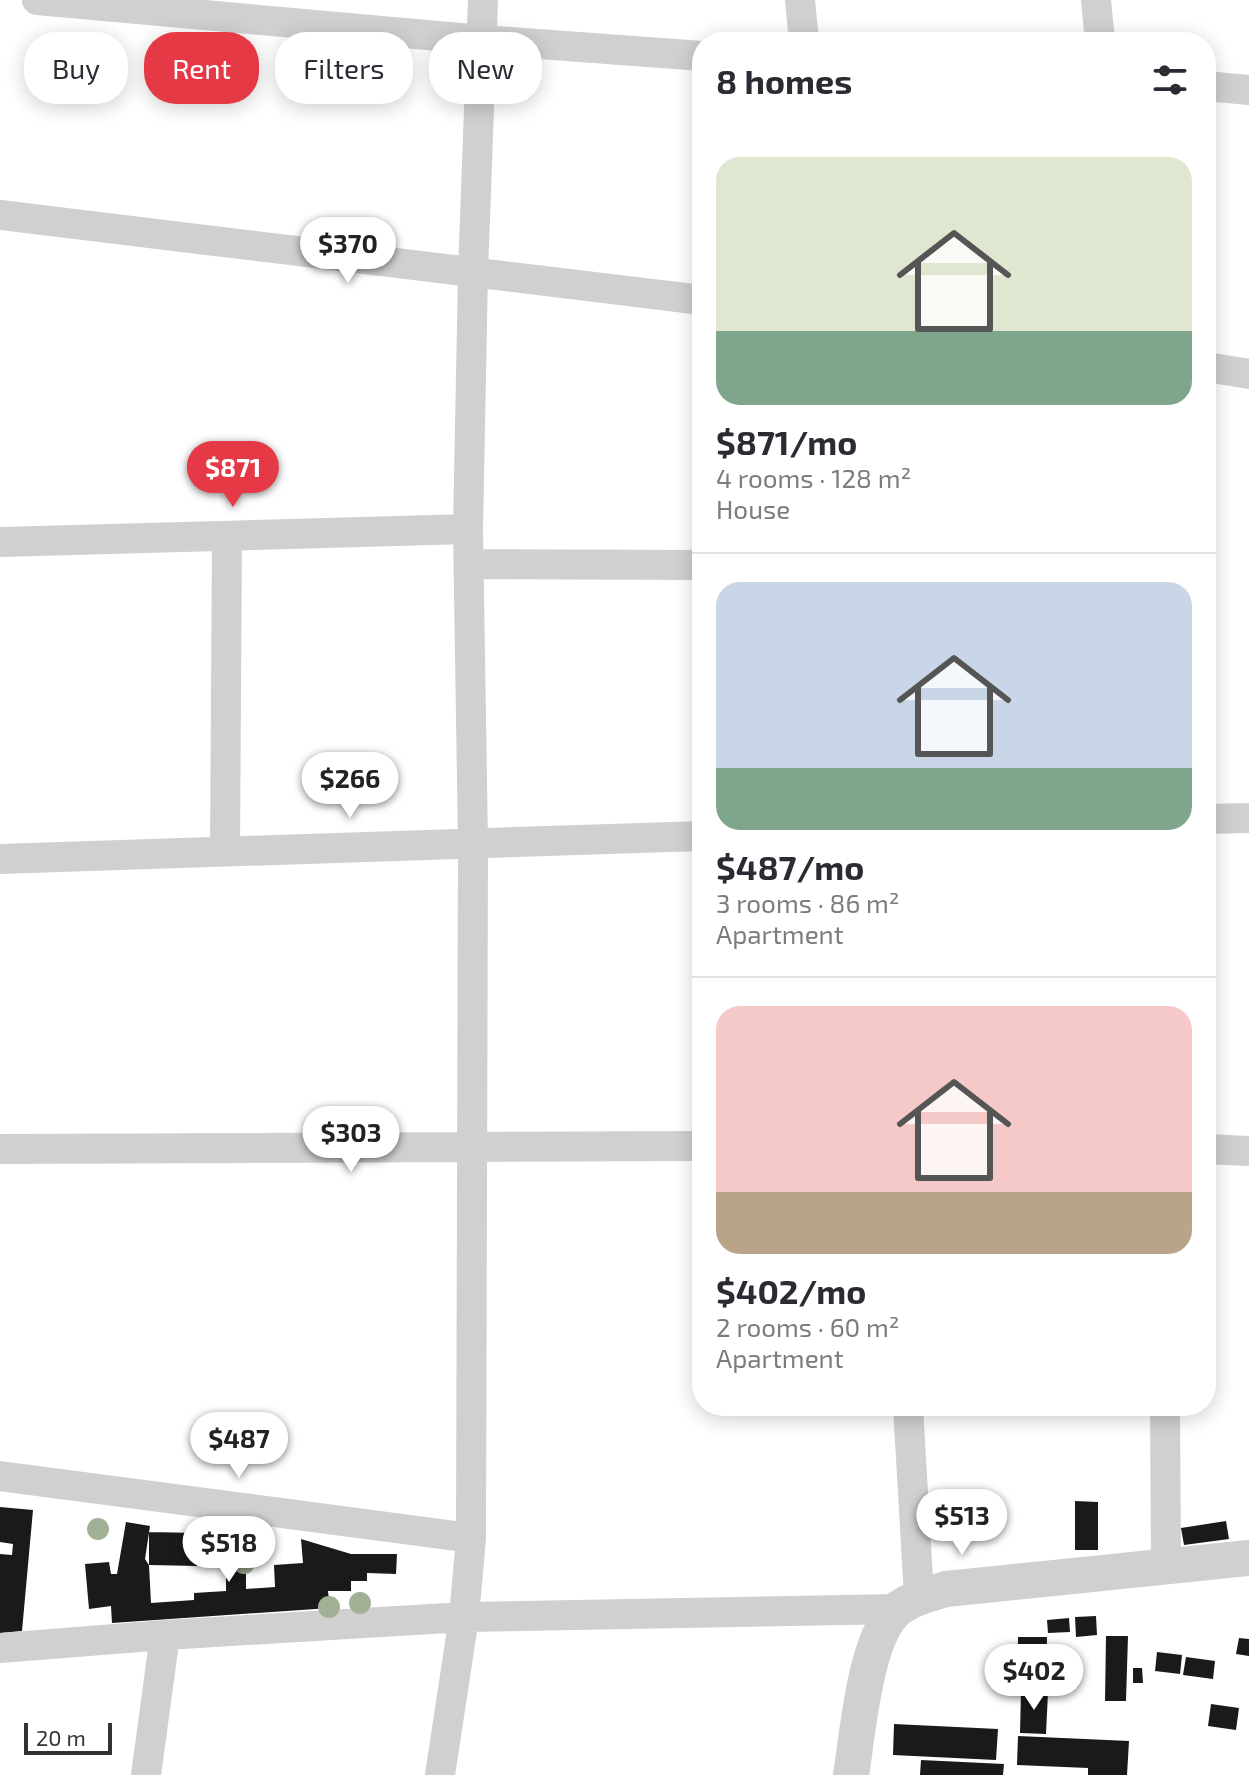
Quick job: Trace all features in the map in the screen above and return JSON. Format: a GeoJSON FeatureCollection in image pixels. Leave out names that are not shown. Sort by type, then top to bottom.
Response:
{"type":"FeatureCollection","features":[{"type":"Feature","properties":{"kind":"street"},"geometry":{"type":"LineString","coordinates":[[37,0],[429,35]]}},
{"type":"Feature","properties":{"kind":"street"},"geometry":{"type":"LineString","coordinates":[[483,0],[483,32]]}},
{"type":"Feature","properties":{"kind":"street"},"geometry":{"type":"LineString","coordinates":[[800,0],[803,32]]}},
{"type":"Feature","properties":{"kind":"street"},"geometry":{"type":"LineString","coordinates":[[1096,0],[1099,32]]}},
{"type":"Feature","properties":{"kind":"street"},"geometry":{"type":"LineString","coordinates":[[542,44],[692,55]]}},
{"type":"Feature","properties":{"kind":"street"},"geometry":{"type":"LineString","coordinates":[[1216,87],[1249,90]]}},
{"type":"Feature","properties":{"kind":"street"},"geometry":{"type":"LineString","coordinates":[[440,1775],[464,1617],[471,1538],[473,843],[468,529],[480,104]]}},
{"type":"Feature","properties":{"kind":"street"},"geometry":{"type":"LineString","coordinates":[[0,215],[692,299]]}},
{"type":"Feature","properties":{"kind":"street"},"geometry":{"type":"LineString","coordinates":[[1216,369],[1249,374]]}},
{"type":"Feature","properties":{"kind":"street"},"geometry":{"type":"LineString","coordinates":[[0,542],[468,529]]}},
{"type":"Feature","properties":{"kind":"street"},"geometry":{"type":"LineString","coordinates":[[225,851],[227,536]]}},
{"type":"Feature","properties":{"kind":"street"},"geometry":{"type":"LineString","coordinates":[[469,564],[692,565]]}},
{"type":"Feature","properties":{"kind":"street"},"geometry":{"type":"LineString","coordinates":[[1216,819],[1249,818]]}},
{"type":"Feature","properties":{"kind":"street"},"geometry":{"type":"LineString","coordinates":[[0,859],[692,836]]}},
{"type":"Feature","properties":{"kind":"street"},"geometry":{"type":"LineString","coordinates":[[0,1149],[692,1146]]}},
{"type":"Feature","properties":{"kind":"street"},"geometry":{"type":"LineString","coordinates":[[1216,1149],[1249,1151]]}},
{"type":"Feature","properties":{"kind":"street"},"geometry":{"type":"LineString","coordinates":[[851,1775],[866,1680],[876,1644],[884,1624],[908,1603],[908,1416]]}},
{"type":"Feature","properties":{"kind":"street"},"geometry":{"type":"LineString","coordinates":[[1165,1416],[1166,1565]]}},
{"type":"Feature","properties":{"kind":"street"},"geometry":{"type":"LineString","coordinates":[[0,1476],[471,1538]]}},
{"type":"Feature","properties":{"kind":"street"},"geometry":{"type":"LineString","coordinates":[[0,1648],[464,1617],[908,1603],[946,1589],[1249,1558]]}},
{"type":"Feature","properties":{"kind":"street"},"geometry":{"type":"LineString","coordinates":[[146,1775],[165,1635]]}},
{"type":"Feature","properties":{"kind":"building"},"geometry":{"type":"Polygon","coordinates":[[[1075,1501],[1098,1502],[1098,1550],[1075,1550],[1075,1501]]]}},
{"type":"Feature","properties":{"kind":"building"},"geometry":{"type":"Polygon","coordinates":[[[0,1507],[33,1510],[22,1631],[0,1633],[0,1554],[12,1555],[13,1544],[0,1542],[0,1507]]]}},
{"type":"Feature","properties":{"kind":"building"},"geometry":{"type":"Polygon","coordinates":[[[1226,1521],[1229,1539],[1184,1545],[1181,1528],[1226,1521]]]}},
{"type":"Feature","properties":{"kind":"building"},"geometry":{"type":"Polygon","coordinates":[[[126,1522],[150,1526],[145,1559],[149,1565],[151,1603],[194,1600],[194,1593],[226,1591],[226,1571],[246,1570],[246,1589],[275,1587],[274,1565],[303,1563],[301,1539],[351,1554],[397,1554],[396,1574],[367,1573],[367,1581],[351,1581],[351,1591],[328,1591],[330,1608],[112,1623],[111,1606],[89,1609],[85,1564],[109,1562],[111,1574],[117,1574],[126,1522]]]}},
{"type":"Feature","properties":{"kind":"building"},"geometry":{"type":"Polygon","coordinates":[[[231,1527],[266,1535],[262,1557],[242,1553],[243,1548],[228,1545],[231,1527]]]}},
{"type":"Feature","properties":{"kind":"building"},"geometry":{"type":"Polygon","coordinates":[[[149,1532],[198,1533],[197,1566],[149,1565],[149,1532]]]}},
{"type":"Feature","properties":{"kind":"building"},"geometry":{"type":"Polygon","coordinates":[[[1096,1616],[1097,1635],[1076,1637],[1075,1617],[1096,1616]]]}},
{"type":"Feature","properties":{"kind":"building"},"geometry":{"type":"Polygon","coordinates":[[[1069,1618],[1070,1632],[1048,1633],[1047,1620],[1069,1618]]]}},
{"type":"Feature","properties":{"kind":"building"},"geometry":{"type":"Polygon","coordinates":[[[1106,1636],[1128,1636],[1126,1701],[1105,1701],[1106,1636]]]}},
{"type":"Feature","properties":{"kind":"building"},"geometry":{"type":"Polygon","coordinates":[[[1018,1637],[1047,1637],[1046,1686],[1017,1685],[1018,1637]]]}},
{"type":"Feature","properties":{"kind":"building"},"geometry":{"type":"Polygon","coordinates":[[[1239,1638],[1249,1639],[1249,1656],[1236,1654],[1239,1638]]]}},
{"type":"Feature","properties":{"kind":"building"},"geometry":{"type":"Polygon","coordinates":[[[1157,1652],[1182,1655],[1180,1674],[1155,1671],[1157,1652]]]}},
{"type":"Feature","properties":{"kind":"building"},"geometry":{"type":"Polygon","coordinates":[[[1186,1657],[1215,1661],[1213,1679],[1183,1675],[1186,1657]]]}},
{"type":"Feature","properties":{"kind":"building"},"geometry":{"type":"Polygon","coordinates":[[[1133,1668],[1142,1668],[1143,1683],[1133,1683],[1133,1668]]]}},
{"type":"Feature","properties":{"kind":"building"},"geometry":{"type":"Polygon","coordinates":[[[1021,1691],[1048,1692],[1046,1734],[1020,1733],[1021,1691]]]}},
{"type":"Feature","properties":{"kind":"building"},"geometry":{"type":"Polygon","coordinates":[[[1211,1704],[1239,1708],[1236,1730],[1208,1726],[1211,1704]]]}},
{"type":"Feature","properties":{"kind":"building"},"geometry":{"type":"Polygon","coordinates":[[[894,1724],[998,1729],[996,1760],[893,1755],[894,1724]]]}},
{"type":"Feature","properties":{"kind":"building"},"geometry":{"type":"Polygon","coordinates":[[[1018,1736],[1129,1741],[1127,1775],[1088,1775],[1088,1768],[1017,1765],[1018,1736]]]}},
{"type":"Feature","properties":{"kind":"building"},"geometry":{"type":"Polygon","coordinates":[[[921,1760],[1004,1764],[1003,1775],[920,1775],[921,1760]]]}}]}
